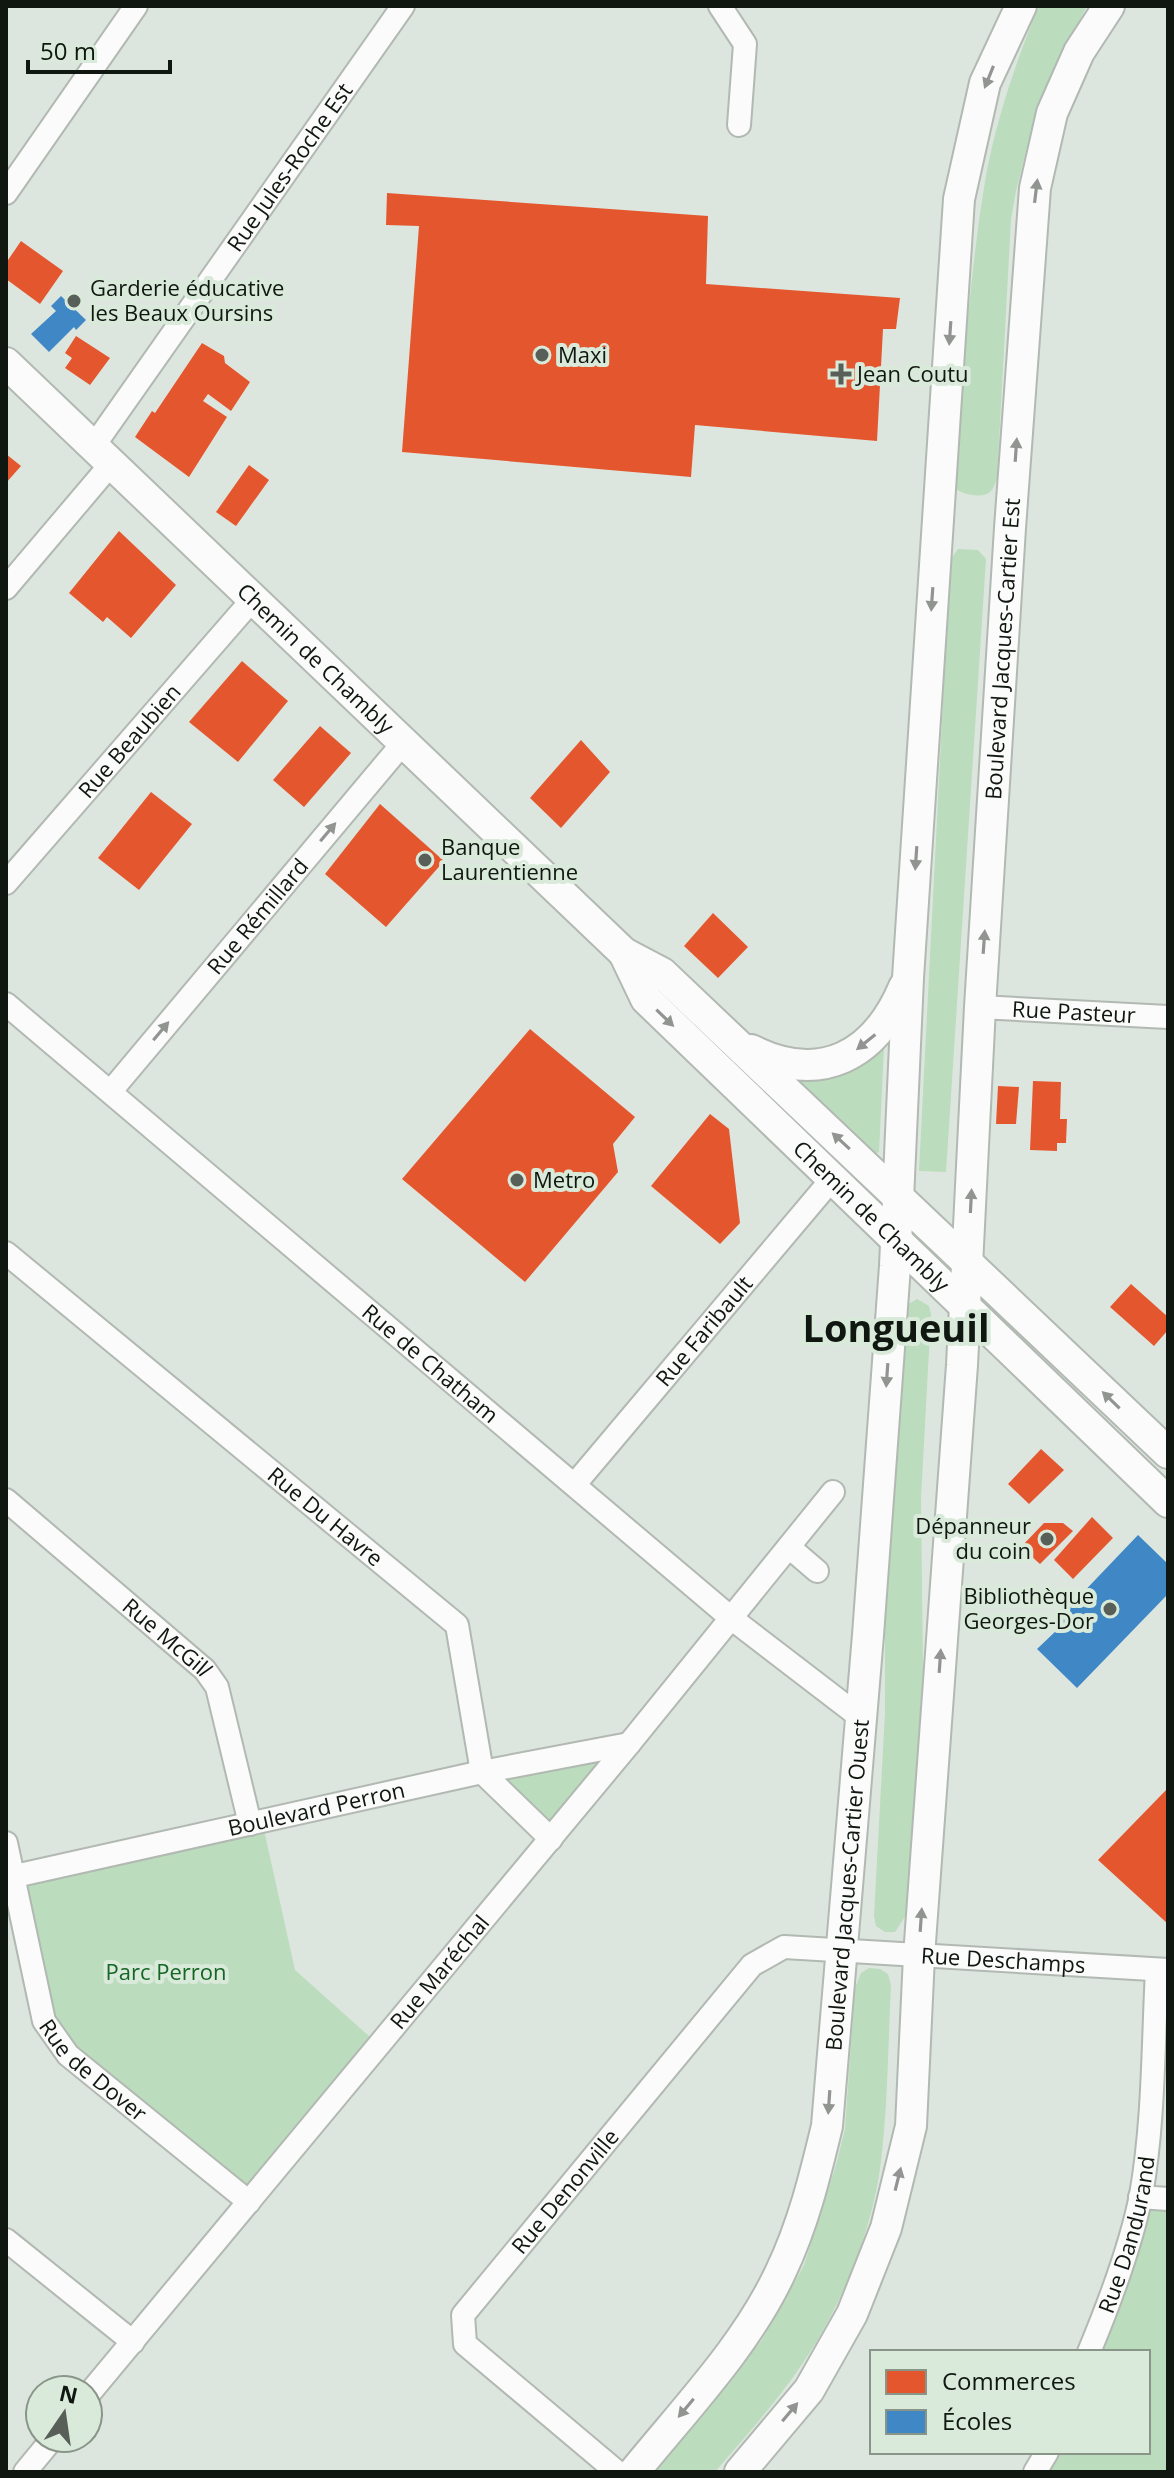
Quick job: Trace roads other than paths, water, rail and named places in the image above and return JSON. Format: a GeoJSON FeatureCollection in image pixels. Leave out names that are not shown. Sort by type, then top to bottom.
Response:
{"type":"FeatureCollection","features":[{"type":"Feature","properties":{"kind":"main road"},"geometry":{"type":"LineString","coordinates":[[896,1241],[908,978],[959,199],[985,83],[1021,6]]}},
{"type":"Feature","properties":{"kind":"main road","name":"Boulevard Jacques-Cartier Est"},"geometry":{"type":"LineString","coordinates":[[965,1307],[980,1007],[1035,188],[1052,113],[1079,52],[1109,6]]}},
{"type":"Feature","properties":{"kind":"main road","name":"Chemin de Chambly"},"geometry":{"type":"LineString","coordinates":[[6,363],[624,953],[662,973],[1168,1453]]}},
{"type":"Feature","properties":{"kind":"main road","name":"Chemin de Chambly"},"geometry":{"type":"LineString","coordinates":[[624,953],[646,999],[1168,1502]]}},
{"type":"Feature","properties":{"kind":"main road"},"geometry":{"type":"LineString","coordinates":[[736,1043],[776,1062],[807,1067],[838,1060],[869,1043],[896,1007],[908,978]]}},
{"type":"Feature","properties":{"kind":"main road","name":"Boulevard Jacques-Cartier Ouest"},"geometry":{"type":"LineString","coordinates":[[634,2472],[733,2352],[781,2273],[810,2199],[827,2126],[896,1241]]}},
{"type":"Feature","properties":{"kind":"main road"},"geometry":{"type":"LineString","coordinates":[[740,2472],[809,2390],[852,2314],[886,2228],[911,2126],[919,1956],[965,1307]]}},
{"type":"Feature","properties":{"kind":"main road"},"geometry":{"type":"LineString","coordinates":[[962,1365],[982,1345],[1002,1342]]}},
{"type":"Feature","properties":{"kind":"street"},"geometry":{"type":"LineString","coordinates":[[6,193],[136,6]]}},
{"type":"Feature","properties":{"kind":"street","name":"Rue Jules-Roche Est"},"geometry":{"type":"LineString","coordinates":[[6,588],[102,455],[403,6]]}},
{"type":"Feature","properties":{"kind":"street"},"geometry":{"type":"LineString","coordinates":[[720,6],[745,44],[739,125]]}},
{"type":"Feature","properties":{"kind":"street","name":"Rue Beaubien"},"geometry":{"type":"LineString","coordinates":[[6,883],[253,599]]}},
{"type":"Feature","properties":{"kind":"street","name":"Rue Rémillard"},"geometry":{"type":"LineString","coordinates":[[111,1091],[403,743]]}},
{"type":"Feature","properties":{"kind":"street","name":"Rue de Chatham"},"geometry":{"type":"LineString","coordinates":[[6,1004],[731,1618],[860,1717]]}},
{"type":"Feature","properties":{"kind":"street","name":"Rue Pasteur"},"geometry":{"type":"LineString","coordinates":[[980,1007],[1168,1017]]}},
{"type":"Feature","properties":{"kind":"street","name":"Rue Faribault"},"geometry":{"type":"LineString","coordinates":[[575,1484],[832,1179]]}},
{"type":"Feature","properties":{"kind":"street","name":"Rue Du Havre"},"geometry":{"type":"LineString","coordinates":[[6,1253],[457,1625],[482,1772]]}},
{"type":"Feature","properties":{"kind":"street","name":"Rue Maréchal"},"geometry":{"type":"LineString","coordinates":[[104,2376],[551,1839],[833,1492]]}},
{"type":"Feature","properties":{"kind":"street","name":"Rue McGill"},"geometry":{"type":"LineString","coordinates":[[6,1500],[205,1670],[217,1687],[250,1824]]}},
{"type":"Feature","properties":{"kind":"street"},"geometry":{"type":"LineString","coordinates":[[789,1547],[817,1571]]}},
{"type":"Feature","properties":{"kind":"street","name":"Boulevard Perron"},"geometry":{"type":"LineString","coordinates":[[10,1877],[482,1772],[629,1744]]}},
{"type":"Feature","properties":{"kind":"street"},"geometry":{"type":"LineString","coordinates":[[482,1772],[551,1839]]}},
{"type":"Feature","properties":{"kind":"street","name":"Rue de Dover"},"geometry":{"type":"LineString","coordinates":[[6,1843],[10,1877],[44,2021],[68,2055],[249,2202]]}},
{"type":"Feature","properties":{"kind":"street","name":"Rue Denonville"},"geometry":{"type":"LineString","coordinates":[[617,2472],[465,2344],[463,2315],[752,1965],[784,1947],[840,1952]]}},
{"type":"Feature","properties":{"kind":"street","name":"Rue Deschamps"},"geometry":{"type":"LineString","coordinates":[[840,1952],[1162,1970]]}},
{"type":"Feature","properties":{"kind":"street","name":"Rue Dandurand"},"geometry":{"type":"LineString","coordinates":[[1090,2350],[1109,2303],[1140,2197],[1162,1970]]}},
{"type":"Feature","properties":{"kind":"street"},"geometry":{"type":"LineString","coordinates":[[1140,2197],[1168,2199]]}},
{"type":"Feature","properties":{"kind":"street"},"geometry":{"type":"LineString","coordinates":[[6,2240],[133,2342]]}},
{"type":"Feature","properties":{"kind":"street"},"geometry":{"type":"LineString","coordinates":[[25,2472],[40,2454]]}},
{"type":"Feature","properties":{"kind":"street"},"geometry":{"type":"LineString","coordinates":[[1035,2472],[1046,2454]]}},
{"type":"Feature","properties":{"kind":"place","name":"Garderie éducative les Beaux Oursins"},"geometry":{"type":"Point","coordinates":[74,301]}},
{"type":"Feature","properties":{"kind":"place","name":"Maxi"},"geometry":{"type":"Point","coordinates":[542,355]}},
{"type":"Feature","properties":{"kind":"place","name":"Jean Coutu"},"geometry":{"type":"Point","coordinates":[841,374]}},
{"type":"Feature","properties":{"kind":"place","name":"Banque Laurentienne"},"geometry":{"type":"Point","coordinates":[425,860]}},
{"type":"Feature","properties":{"kind":"place","name":"Metro"},"geometry":{"type":"Point","coordinates":[517,1180]}},
{"type":"Feature","properties":{"kind":"place","name":"Dépanneur du coin"},"geometry":{"type":"Point","coordinates":[1047,1539]}},
{"type":"Feature","properties":{"kind":"place","name":"Bibliothèque Georges-Dor"},"geometry":{"type":"Point","coordinates":[1110,1609]}},
{"type":"Feature","properties":{"kind":"district","name":"Longueuil"},"geometry":{"type":"Point","coordinates":[896,1329]}},
{"type":"Feature","properties":{"kind":"park label","name":"Parc Perron"},"geometry":{"type":"Point","coordinates":[166,1972]}}]}
